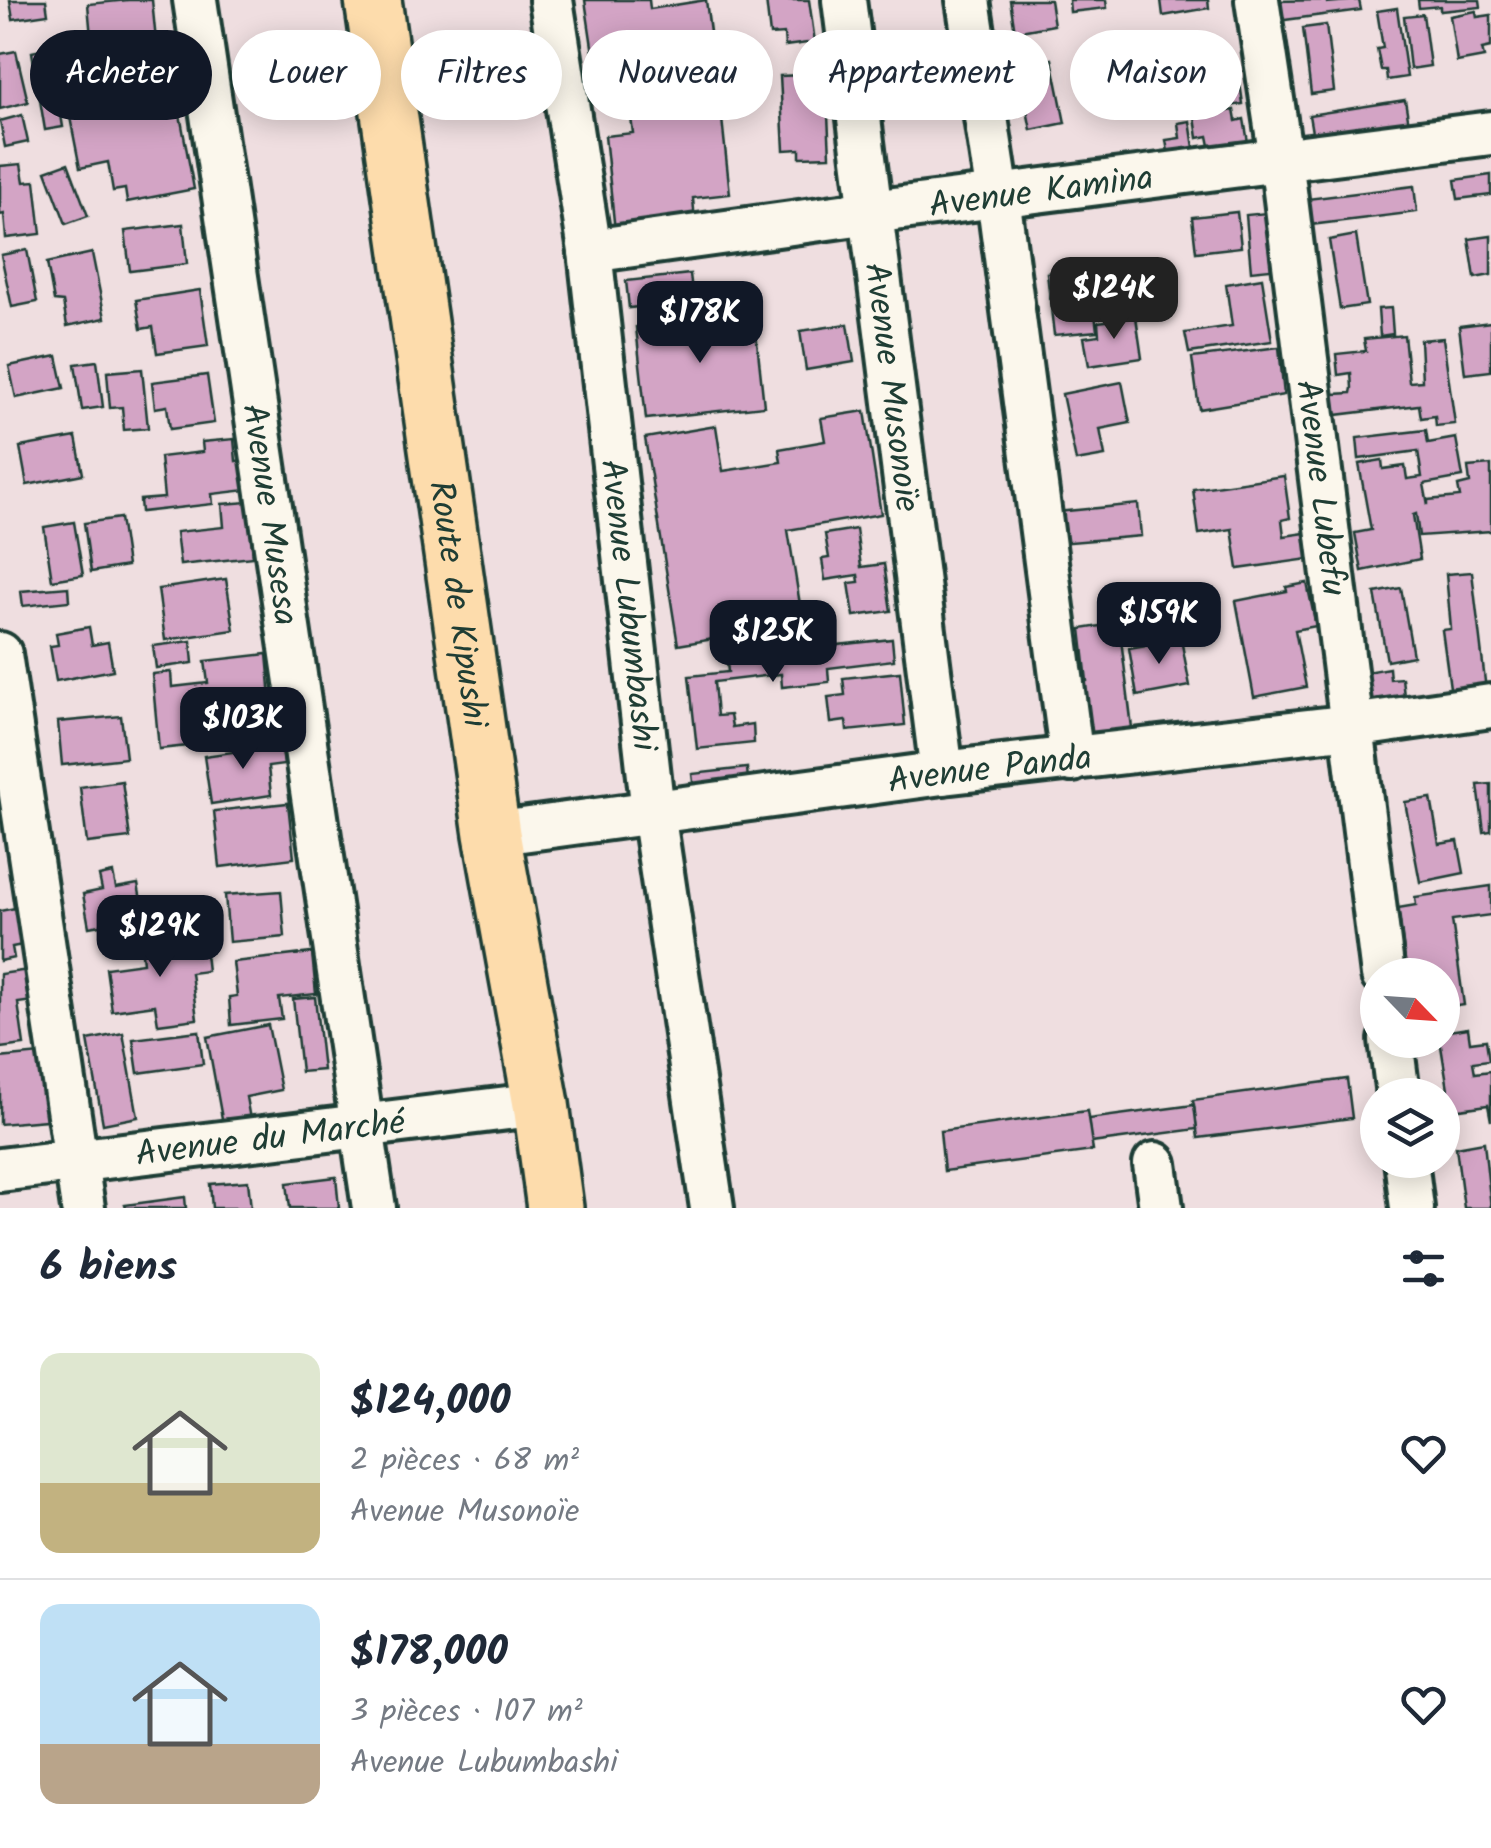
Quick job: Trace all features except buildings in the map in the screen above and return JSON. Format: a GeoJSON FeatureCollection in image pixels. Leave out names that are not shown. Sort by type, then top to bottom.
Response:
{"type":"FeatureCollection","features":[{"type":"Feature","properties":{"kind":"highway","name":"Route de Kipushi"},"geometry":{"type":"LineString","coordinates":[[373,0],[492,834],[541,1104],[555,1208]]}},
{"type":"Feature","properties":{"kind":"street","name":"Avenue Musesa"},"geometry":{"type":"LineString","coordinates":[[195,0],[374,1208]]}},
{"type":"Feature","properties":{"kind":"street","name":"Avenue Lubumbashi"},"geometry":{"type":"LineString","coordinates":[[551,0],[590,251],[653,812],[712,1208]]}},
{"type":"Feature","properties":{"kind":"street","name":"Avenue Musonoïe"},"geometry":{"type":"LineString","coordinates":[[844,0],[942,773]]}},
{"type":"Feature","properties":{"kind":"street"},"geometry":{"type":"LineString","coordinates":[[968,0],[998,196],[1072,760]]}},
{"type":"Feature","properties":{"kind":"street","name":"Avenue Lubefu"},"geometry":{"type":"LineString","coordinates":[[1257,0],[1281,159],[1381,958]]}},
{"type":"Feature","properties":{"kind":"street","name":"Avenue Kamina"},"geometry":{"type":"LineString","coordinates":[[590,251],[1491,133]]}},
{"type":"Feature","properties":{"kind":"street"},"geometry":{"type":"LineString","coordinates":[[0,654],[83,1208]]}},
{"type":"Feature","properties":{"kind":"street","name":"Avenue Panda"},"geometry":{"type":"LineString","coordinates":[[492,834],[942,773],[1352,726],[1491,706]]}},
{"type":"Feature","properties":{"kind":"street","name":"Avenue du Marché"},"geometry":{"type":"LineString","coordinates":[[0,1170],[541,1104]]}},
{"type":"Feature","properties":{"kind":"street"},"geometry":{"type":"LineString","coordinates":[[1155,1164],[1161,1208]]}},
{"type":"Feature","properties":{"kind":"street"},"geometry":{"type":"LineString","coordinates":[[1408,1178],[1412,1208]]}}]}
